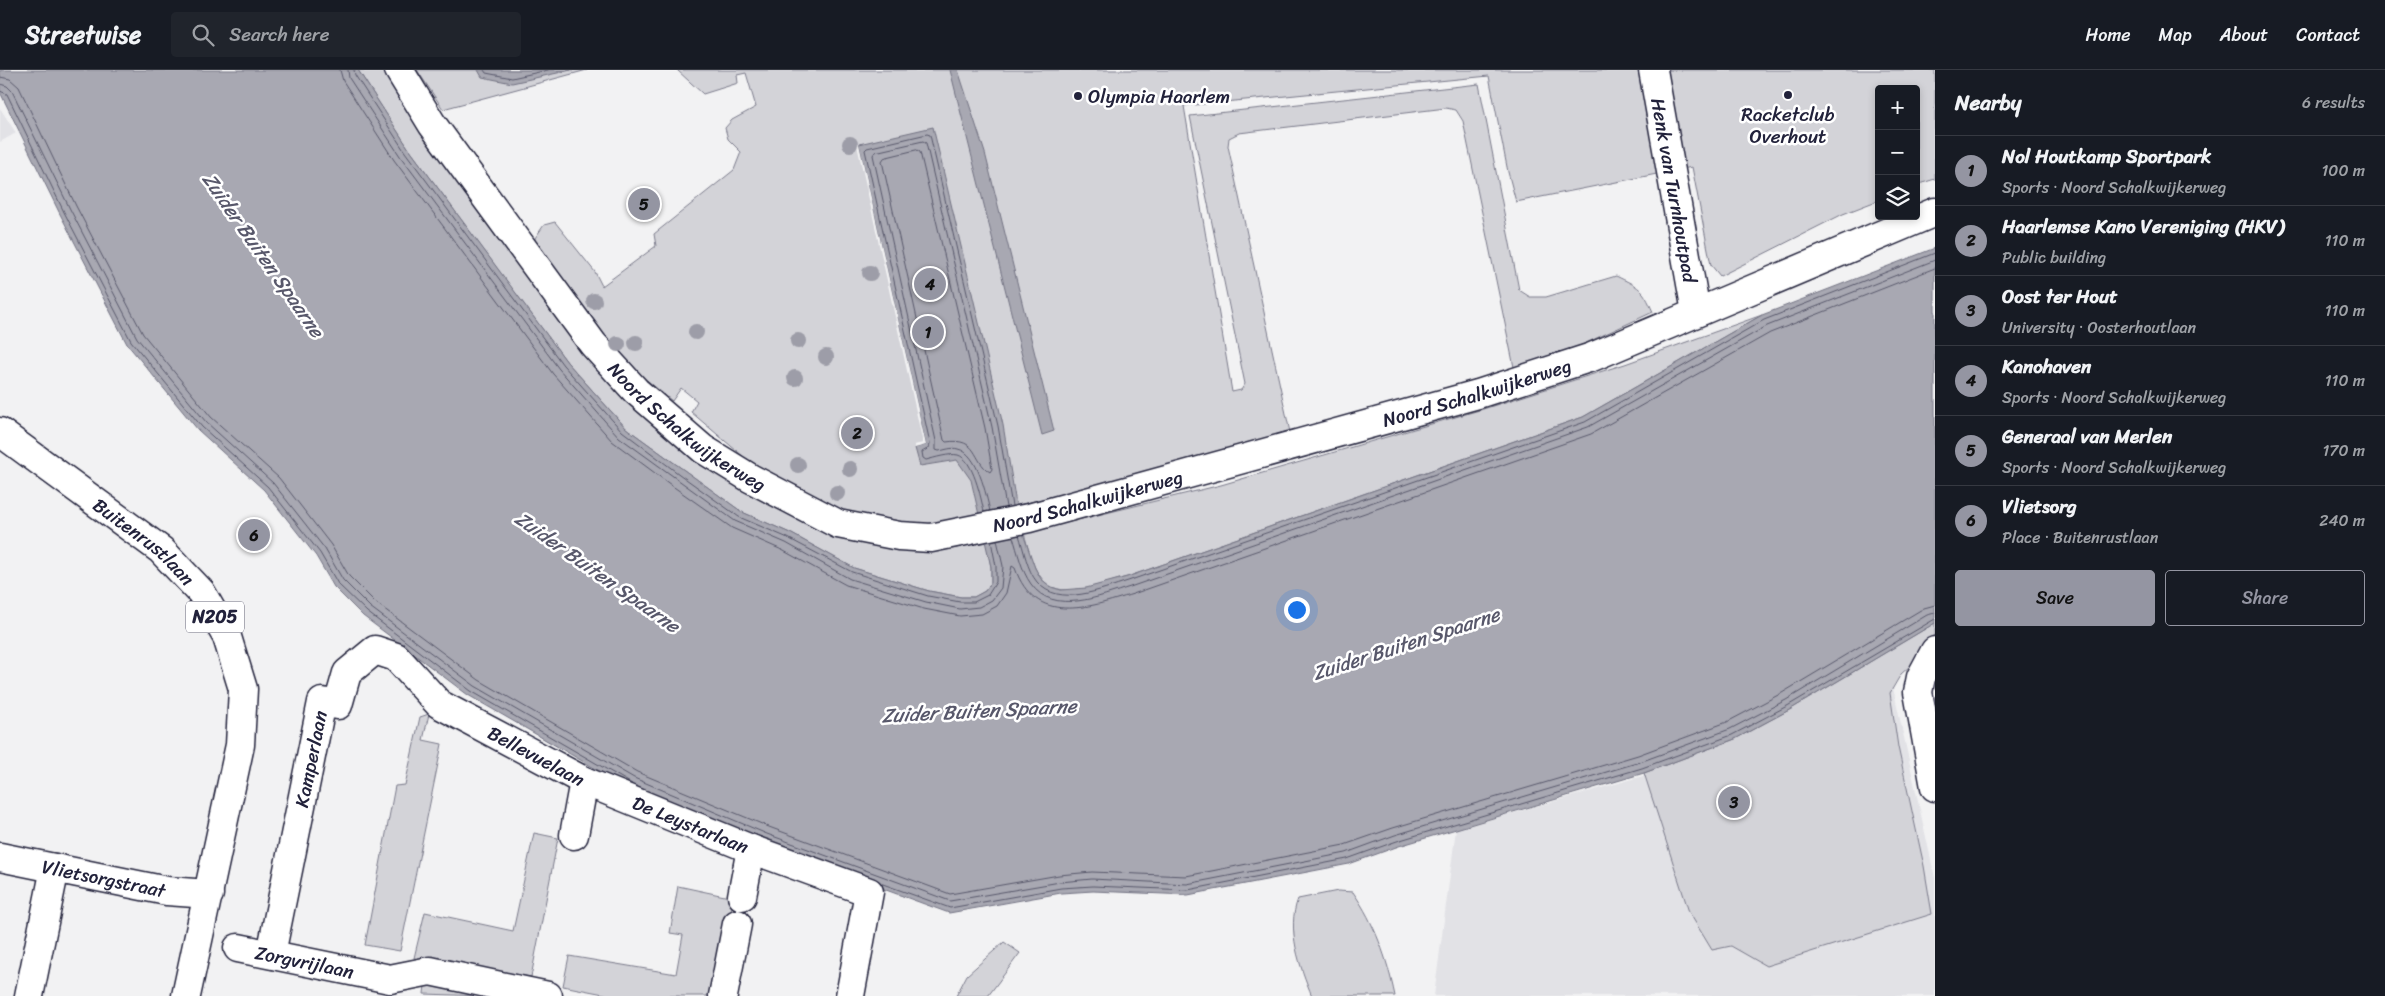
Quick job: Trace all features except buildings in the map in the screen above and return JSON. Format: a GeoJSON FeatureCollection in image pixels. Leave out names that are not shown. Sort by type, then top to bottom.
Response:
{"type":"FeatureCollection","features":[{"type":"Feature","properties":{"kind":"street","name":"Noord Schalkwijkerweg"},"geometry":{"type":"LineString","coordinates":[[398,70],[432,124],[598,351],[636,391],[703,449],[750,478],[838,524],[899,536],[932,538],[1029,518],[1478,394],[1592,357],[1935,212]]}},
{"type":"Feature","properties":{"kind":"street","name":"Henk van Turnhoutpad"},"geometry":{"type":"LineString","coordinates":[[1653,70],[1696,312]]}},
{"type":"Feature","properties":{"kind":"street","name":"Buitenrustlaan"},"geometry":{"type":"LineString","coordinates":[[0,432],[161,550],[201,592],[227,637],[243,689],[240,745],[209,894]]}},
{"type":"Feature","properties":{"kind":"street","name":"Kamperlaan"},"geometry":{"type":"LineString","coordinates":[[271,954],[322,702],[338,705],[346,673],[375,650],[396,657],[439,704]]}},
{"type":"Feature","properties":{"kind":"street"},"geometry":{"type":"LineString","coordinates":[[1935,651],[1921,677],[1918,692],[1935,787]]}},
{"type":"Feature","properties":{"kind":"street","name":"Bellevuelaan"},"geometry":{"type":"LineString","coordinates":[[439,704],[584,781],[574,835]]}},
{"type":"Feature","properties":{"kind":"street","name":"De Leystarlaan"},"geometry":{"type":"LineString","coordinates":[[584,781],[751,849],[742,896]]}},
{"type":"Feature","properties":{"kind":"street"},"geometry":{"type":"LineString","coordinates":[[751,849],[869,892],[850,996]]}},
{"type":"Feature","properties":{"kind":"street","name":"Vlietsorgstraat"},"geometry":{"type":"LineString","coordinates":[[0,856],[167,891],[209,894]]}},
{"type":"Feature","properties":{"kind":"street"},"geometry":{"type":"LineString","coordinates":[[29,996],[55,868]]}},
{"type":"Feature","properties":{"kind":"street","name":"N205"},"geometry":{"type":"LineString","coordinates":[[186,996],[209,894]]}},
{"type":"Feature","properties":{"kind":"street"},"geometry":{"type":"LineString","coordinates":[[723,996],[737,924]]}},
{"type":"Feature","properties":{"kind":"street","name":"Zorgvrijlaan"},"geometry":{"type":"LineString","coordinates":[[238,948],[390,978],[404,986],[430,971],[546,996]]}},
{"type":"Feature","properties":{"kind":"shaded area"},"geometry":{"type":"Polygon","coordinates":[[[358,70],[389,70],[646,415],[914,548],[952,549],[986,541],[991,567],[991,583],[985,591],[974,597],[961,597],[929,591],[854,568],[790,533],[742,512],[626,428],[567,362],[409,149],[358,70]]]}},
{"type":"Feature","properties":{"kind":"shaded area"},"geometry":{"type":"Polygon","coordinates":[[[417,70],[587,70],[443,109],[417,70]]]}},
{"type":"Feature","properties":{"kind":"shaded area"},"geometry":{"type":"Polygon","coordinates":[[[677,70],[1935,70],[1935,179],[1920,184],[1920,85],[1875,85],[1875,202],[1843,214],[1720,276],[1711,265],[1692,167],[1516,202],[1508,172],[1489,76],[1184,106],[1232,392],[1241,390],[1245,384],[1190,116],[1479,84],[1519,290],[1530,297],[1546,297],[1616,276],[1639,289],[1653,312],[1534,367],[1515,372],[1463,121],[1456,110],[1446,108],[1239,133],[1229,138],[1228,146],[1291,437],[973,515],[931,532],[883,531],[778,486],[691,412],[697,401],[681,388],[672,401],[642,376],[587,317],[535,241],[544,225],[555,222],[595,272],[602,286],[656,246],[654,234],[734,170],[741,152],[728,139],[725,128],[732,120],[756,107],[746,73],[737,75],[738,83],[703,94],[677,70]]]}},
{"type":"Feature","properties":{"kind":"shaded area"},"geometry":{"type":"Polygon","coordinates":[[[0,108],[16,133],[0,142],[0,108]]]}},
{"type":"Feature","properties":{"kind":"shaded area"},"geometry":{"type":"Polygon","coordinates":[[[1762,315],[1583,417],[1127,577],[1093,587],[1069,590],[1057,589],[1040,576],[1030,555],[1024,533],[1221,485],[1483,409],[1625,364],[1762,315]]]}},
{"type":"Feature","properties":{"kind":"shaded area"},"geometry":{"type":"Polygon","coordinates":[[[1935,623],[1935,644],[1901,674],[1890,693],[1898,747],[1924,866],[1932,914],[1766,966],[1731,946],[1712,950],[1689,912],[1644,773],[1735,739],[1791,709],[1935,623]]]}},
{"type":"Feature","properties":{"kind":"shaded area"},"geometry":{"type":"Polygon","coordinates":[[[1886,656],[1935,878],[1935,996],[1434,996],[1456,829],[1643,776],[1742,741],[1886,656]]]}},
{"type":"Feature","properties":{"kind":"shaded area"},"geometry":{"type":"Polygon","coordinates":[[[429,714],[423,740],[442,744],[400,951],[365,945],[395,786],[405,785],[420,717],[429,714]]]}},
{"type":"Feature","properties":{"kind":"shaded area"},"geometry":{"type":"Polygon","coordinates":[[[534,833],[558,838],[531,977],[414,958],[425,912],[513,931],[534,833]]]}},
{"type":"Feature","properties":{"kind":"shaded area"},"geometry":{"type":"Polygon","coordinates":[[[678,886],[734,898],[711,996],[614,996],[563,986],[569,956],[676,974],[683,935],[670,933],[678,886]]]}},
{"type":"Feature","properties":{"kind":"shaded area"},"geometry":{"type":"Polygon","coordinates":[[[1338,891],[1353,892],[1368,916],[1384,955],[1395,996],[1312,996],[1296,948],[1293,923],[1295,911],[1298,899],[1338,891]]]}},
{"type":"Feature","properties":{"kind":"shaded area"},"geometry":{"type":"Polygon","coordinates":[[[1004,942],[1020,953],[988,996],[956,996],[967,975],[1004,942]]]}},
{"type":"Feature","properties":{"kind":"shaded area"},"geometry":{"type":"Polygon","coordinates":[[[425,985],[484,996],[424,994],[425,985]]]}},
{"type":"Feature","properties":{"kind":"water","name":"Zuider Buiten Spaarne"},"geometry":{"type":"Polygon","coordinates":[[[0,70],[358,70],[409,149],[567,362],[626,428],[742,512],[790,533],[854,568],[929,591],[961,597],[974,597],[985,591],[991,583],[991,567],[971,480],[957,460],[920,466],[915,448],[926,445],[859,144],[933,127],[1003,425],[1019,522],[1035,568],[1041,579],[1051,587],[1061,590],[1086,588],[1127,577],[1583,417],[1762,315],[1935,248],[1935,623],[1791,709],[1735,739],[1644,773],[1399,846],[1349,864],[1188,895],[1093,891],[1061,893],[949,913],[763,845],[629,788],[468,695],[363,616],[334,587],[316,556],[264,490],[198,430],[127,344],[0,92],[0,70]]]}},
{"type":"Feature","properties":{"kind":"water"},"geometry":{"type":"Polygon","coordinates":[[[478,70],[571,70],[512,83],[482,77],[478,70]]]}},
{"type":"Feature","properties":{"kind":"water"},"geometry":{"type":"Polygon","coordinates":[[[950,70],[958,70],[985,153],[1054,431],[1042,435],[950,70]]]}},
{"type":"Feature","properties":{"kind":"pier"},"geometry":{"type":"Polygon","coordinates":[[[859,144],[926,445],[915,448],[914,445],[923,443],[857,145],[859,144]]]}},
{"type":"Feature","properties":{"kind":"place","name":"Racketclub Overhout"},"geometry":{"type":"Point","coordinates":[1788,95]}},
{"type":"Feature","properties":{"kind":"place","name":"Olympia Haarlem"},"geometry":{"type":"Point","coordinates":[1078,96]}},
{"type":"Feature","properties":{"kind":"place","name":"Generaal van Merlen"},"geometry":{"type":"Point","coordinates":[644,204]}},
{"type":"Feature","properties":{"kind":"place","name":"Kanohaven"},"geometry":{"type":"Point","coordinates":[930,284]}},
{"type":"Feature","properties":{"kind":"place","name":"Nol Houtkamp Sportpark"},"geometry":{"type":"Point","coordinates":[928,332]}},
{"type":"Feature","properties":{"kind":"place","name":"Haarlemse Kano Vereniging (HKV)"},"geometry":{"type":"Point","coordinates":[857,433]}},
{"type":"Feature","properties":{"kind":"place","name":"Vlietsorg"},"geometry":{"type":"Point","coordinates":[254,535]}},
{"type":"Feature","properties":{"kind":"place","name":"Oost ter Hout"},"geometry":{"type":"Point","coordinates":[1734,802]}}]}
